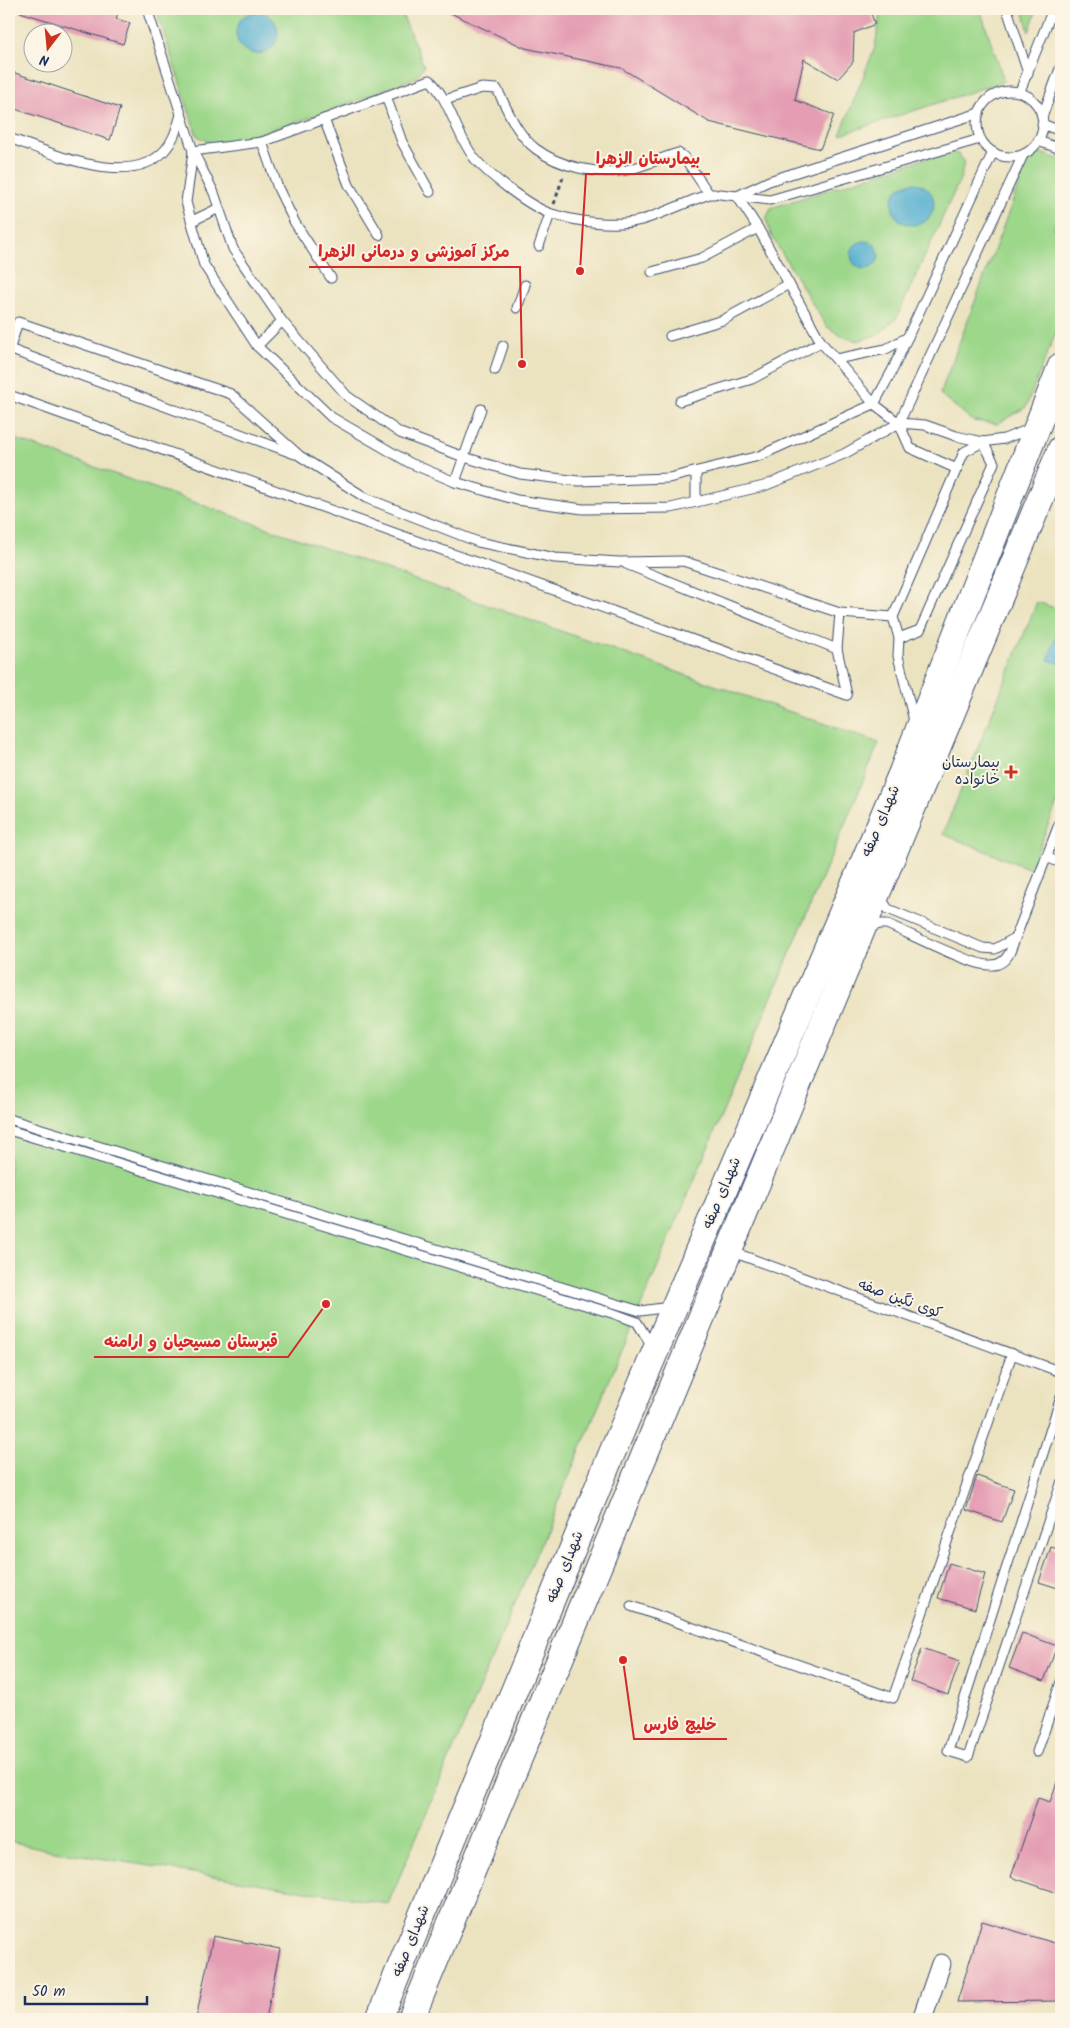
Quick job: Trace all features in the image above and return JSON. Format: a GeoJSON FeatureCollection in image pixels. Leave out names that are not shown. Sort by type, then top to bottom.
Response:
{"type":"FeatureCollection","features":[{"type":"Feature","properties":{"kind":"main road","name":"شهدای صفه"},"geometry":{"type":"LineString","coordinates":[[379,2019],[655,1351],[917,732],[1061,366]]}},
{"type":"Feature","properties":{"kind":"main road","name":"شهدای صفه"},"geometry":{"type":"LineString","coordinates":[[411,2019],[1061,449]]}},
{"type":"Feature","properties":{"kind":"main road"},"geometry":{"type":"LineString","coordinates":[[562,1575],[591,1586]]}},
{"type":"Feature","properties":{"kind":"street"},"geometry":{"type":"LineString","coordinates":[[922,2019],[940,1964]]}},
{"type":"Feature","properties":{"kind":"lane"},"geometry":{"type":"LineString","coordinates":[[148,9],[193,151],[219,208],[233,249],[282,321],[347,396],[400,433],[464,457],[520,474],[579,481],[669,478],[759,456],[874,404],[908,338],[993,152]]}},
{"type":"Feature","properties":{"kind":"lane"},"geometry":{"type":"LineString","coordinates":[[1008,9],[1028,73]]}},
{"type":"Feature","properties":{"kind":"lane"},"geometry":{"type":"LineString","coordinates":[[1020,91],[1053,9]]}},
{"type":"Feature","properties":{"kind":"lane"},"geometry":{"type":"LineString","coordinates":[[1061,66],[1042,121],[1038,141],[1022,154],[1008,158],[993,152],[980,139],[976,119],[994,94],[1005,90],[1020,91],[1029,94],[1035,100],[1042,121],[1061,131]]}},
{"type":"Feature","properties":{"kind":"lane"},"geometry":{"type":"LineString","coordinates":[[193,151],[262,142],[430,80],[440,90],[458,130],[475,159],[511,191],[550,214],[606,223],[640,220],[714,194],[770,200],[980,139]]}},
{"type":"Feature","properties":{"kind":"lane"},"geometry":{"type":"LineString","coordinates":[[444,100],[482,88],[497,89],[512,121],[535,149],[567,166],[593,170],[626,170],[678,153],[684,157],[714,194]]}},
{"type":"Feature","properties":{"kind":"lane"},"geometry":{"type":"LineString","coordinates":[[386,96],[402,142],[430,192]]}},
{"type":"Feature","properties":{"kind":"lane"},"geometry":{"type":"LineString","coordinates":[[737,196],[769,181],[979,113]]}},
{"type":"Feature","properties":{"kind":"lane"},"geometry":{"type":"LineString","coordinates":[[9,138],[114,169],[144,165],[165,150],[174,136],[181,114]]}},
{"type":"Feature","properties":{"kind":"lane"},"geometry":{"type":"LineString","coordinates":[[324,119],[349,185],[379,235]]}},
{"type":"Feature","properties":{"kind":"lane"},"geometry":{"type":"LineString","coordinates":[[1038,141],[1061,149]]}},
{"type":"Feature","properties":{"kind":"lane"},"geometry":{"type":"LineString","coordinates":[[262,142],[278,188],[295,223],[331,278]]}},
{"type":"Feature","properties":{"kind":"lane"},"geometry":{"type":"LineString","coordinates":[[193,151],[186,202],[204,265],[257,346],[331,417],[410,463],[455,482],[516,500],[583,509],[671,508],[764,486],[844,454],[899,423],[925,424],[956,436],[983,442]]}},
{"type":"Feature","properties":{"kind":"lane"},"geometry":{"type":"LineString","coordinates":[[899,423],[1022,154]]}},
{"type":"Feature","properties":{"kind":"lane"},"geometry":{"type":"LineString","coordinates":[[737,196],[758,228],[821,342],[874,404],[899,423],[910,448],[957,469]]}},
{"type":"Feature","properties":{"kind":"lane"},"geometry":{"type":"LineString","coordinates":[[192,221],[219,208]]}},
{"type":"Feature","properties":{"kind":"lane"},"geometry":{"type":"LineString","coordinates":[[539,246],[550,214]]}},
{"type":"Feature","properties":{"kind":"lane"},"geometry":{"type":"LineString","coordinates":[[652,272],[702,258],[758,228]]}},
{"type":"Feature","properties":{"kind":"lane"},"geometry":{"type":"LineString","coordinates":[[670,336],[723,320],[788,284]]}},
{"type":"Feature","properties":{"kind":"lane"},"geometry":{"type":"LineString","coordinates":[[517,308],[525,285]]}},
{"type":"Feature","properties":{"kind":"lane"},"geometry":{"type":"LineString","coordinates":[[257,346],[282,321]]}},
{"type":"Feature","properties":{"kind":"lane"},"geometry":{"type":"LineString","coordinates":[[300,456],[9,350],[18,322],[231,394],[300,456],[366,498],[478,542],[554,558],[621,562],[683,561],[840,613],[893,617]]}},
{"type":"Feature","properties":{"kind":"lane"},"geometry":{"type":"LineString","coordinates":[[836,359],[886,349],[908,338]]}},
{"type":"Feature","properties":{"kind":"lane"},"geometry":{"type":"LineString","coordinates":[[680,401],[752,380],[821,342]]}},
{"type":"Feature","properties":{"kind":"lane"},"geometry":{"type":"LineString","coordinates":[[495,370],[503,346]]}},
{"type":"Feature","properties":{"kind":"lane"},"geometry":{"type":"LineString","coordinates":[[9,395],[847,695],[837,649],[840,613]]}},
{"type":"Feature","properties":{"kind":"lane"},"geometry":{"type":"LineString","coordinates":[[455,482],[481,409]]}},
{"type":"Feature","properties":{"kind":"lane"},"geometry":{"type":"LineString","coordinates":[[917,732],[898,656],[899,638],[893,617],[964,452],[983,442],[1004,439],[1037,426]]}},
{"type":"Feature","properties":{"kind":"lane"},"geometry":{"type":"LineString","coordinates":[[899,638],[920,630],[994,464],[983,442]]}},
{"type":"Feature","properties":{"kind":"lane"},"geometry":{"type":"LineString","coordinates":[[696,472],[696,502]]}},
{"type":"Feature","properties":{"kind":"lane"},"geometry":{"type":"LineString","coordinates":[[621,562],[837,649]]}},
{"type":"Feature","properties":{"kind":"lane"},"geometry":{"type":"LineString","coordinates":[[862,933],[872,926],[887,924],[980,964],[990,966],[1006,959],[1061,819]]}},
{"type":"Feature","properties":{"kind":"lane"},"geometry":{"type":"LineString","coordinates":[[1046,857],[1061,863]]}},
{"type":"Feature","properties":{"kind":"lane"},"geometry":{"type":"LineString","coordinates":[[879,892],[888,909],[983,948],[995,949],[1015,938]]}},
{"type":"Feature","properties":{"kind":"lane"},"geometry":{"type":"LineString","coordinates":[[9,1119],[640,1311],[675,1305]]}},
{"type":"Feature","properties":{"kind":"lane"},"geometry":{"type":"LineString","coordinates":[[9,1130],[615,1314],[637,1322],[655,1351]]}},
{"type":"Feature","properties":{"kind":"lane","name":"کوی نگین صفه"},"geometry":{"type":"LineString","coordinates":[[730,1251],[1061,1372]]}},
{"type":"Feature","properties":{"kind":"lane"},"geometry":{"type":"LineString","coordinates":[[632,1606],[893,1698],[1012,1354]]}},
{"type":"Feature","properties":{"kind":"lane"},"geometry":{"type":"LineString","coordinates":[[1061,1397],[948,1750],[968,1757],[1061,1484]]}},
{"type":"Feature","properties":{"kind":"lane"},"geometry":{"type":"LineString","coordinates":[[1037,1752],[1061,1682]]}},
{"type":"Feature","properties":{"kind":"path"},"geometry":{"type":"LineString","coordinates":[[550,214],[567,166]]}},
{"type":"Feature","properties":{"kind":"green space"},"geometry":{"type":"Polygon","coordinates":[[[156,9],[397,9],[402,14],[424,66],[417,77],[325,113],[244,138],[212,144],[197,136],[156,9]]]}},
{"type":"Feature","properties":{"kind":"green space"},"geometry":{"type":"Polygon","coordinates":[[[881,9],[980,9],[1004,81],[840,135],[875,47],[881,9]]]}},
{"type":"Feature","properties":{"kind":"green space"},"geometry":{"type":"Polygon","coordinates":[[[1023,9],[1037,9],[1029,32],[1023,9]]]}},
{"type":"Feature","properties":{"kind":"green space"},"geometry":{"type":"Polygon","coordinates":[[[1032,150],[1061,160],[1061,212],[1053,228],[1061,233],[1061,319],[1026,407],[997,424],[973,421],[940,394],[1032,150]]]}},
{"type":"Feature","properties":{"kind":"green space"},"geometry":{"type":"Polygon","coordinates":[[[948,151],[958,154],[964,161],[961,177],[896,319],[877,335],[857,341],[841,336],[826,326],[771,235],[766,219],[771,208],[948,151]]]}},
{"type":"Feature","properties":{"kind":"green space"},"geometry":{"type":"Polygon","coordinates":[[[9,437],[879,743],[388,1904],[49,1850],[9,1841],[9,437]]]}},
{"type":"Feature","properties":{"kind":"green space"},"geometry":{"type":"Polygon","coordinates":[[[1037,602],[1061,610],[1061,794],[1030,869],[943,834],[1037,602]]]}},
{"type":"Feature","properties":{"kind":"water"},"geometry":{"type":"Polygon","coordinates":[[[257,12],[272,18],[278,33],[272,48],[257,54],[242,48],[236,33],[242,18],[257,12]]]}},
{"type":"Feature","properties":{"kind":"water"},"geometry":{"type":"Polygon","coordinates":[[[909,183],[917,183],[928,189],[934,204],[928,219],[917,225],[909,225],[898,219],[892,208],[892,200],[898,189],[909,183]]]}},
{"type":"Feature","properties":{"kind":"water"},"geometry":{"type":"Polygon","coordinates":[[[865,241],[875,245],[879,255],[875,265],[865,269],[855,265],[851,255],[855,245],[865,241]]]}},
{"type":"Feature","properties":{"kind":"water"},"geometry":{"type":"Polygon","coordinates":[[[1061,621],[1061,664],[1048,660],[1061,621]]]}},
{"type":"Feature","properties":{"kind":"building"},"geometry":{"type":"Polygon","coordinates":[[[21,9],[112,9],[119,11],[116,19],[130,23],[123,44],[72,28],[72,22],[52,22],[20,12],[21,9]]]}},
{"type":"Feature","properties":{"kind":"building"},"geometry":{"type":"Polygon","coordinates":[[[442,9],[869,9],[875,24],[854,33],[853,62],[838,79],[804,59],[795,100],[834,115],[820,149],[709,122],[621,68],[525,48],[442,9]]]}},
{"type":"Feature","properties":{"kind":"building"},"geometry":{"type":"Polygon","coordinates":[[[9,71],[120,108],[110,140],[9,107],[9,71]]]}},
{"type":"Feature","properties":{"kind":"building"},"geometry":{"type":"Polygon","coordinates":[[[977,1476],[1014,1489],[1002,1522],[966,1510],[977,1476]]]}},
{"type":"Feature","properties":{"kind":"building"},"geometry":{"type":"Polygon","coordinates":[[[1051,1547],[1061,1550],[1061,1589],[1039,1582],[1051,1547]]]}},
{"type":"Feature","properties":{"kind":"building"},"geometry":{"type":"Polygon","coordinates":[[[949,1563],[985,1574],[975,1609],[938,1598],[949,1563]]]}},
{"type":"Feature","properties":{"kind":"building"},"geometry":{"type":"Polygon","coordinates":[[[1022,1633],[1057,1646],[1044,1681],[1009,1668],[1022,1633]]]}},
{"type":"Feature","properties":{"kind":"building"},"geometry":{"type":"Polygon","coordinates":[[[922,1648],[960,1661],[948,1695],[910,1681],[922,1648]]]}},
{"type":"Feature","properties":{"kind":"building"},"geometry":{"type":"Polygon","coordinates":[[[1059,1776],[1061,1776],[1061,1894],[1011,1877],[1038,1798],[1050,1802],[1059,1776]]]}},
{"type":"Feature","properties":{"kind":"building"},"geometry":{"type":"Polygon","coordinates":[[[982,1921],[1061,1945],[1061,2001],[957,2002],[982,1921]]]}},
{"type":"Feature","properties":{"kind":"building"},"geometry":{"type":"Polygon","coordinates":[[[213,1936],[280,1949],[266,2019],[196,2019],[213,1936]]]}},
{"type":"Feature","properties":{"kind":"place","name":"بیمارستان الزهرا"},"geometry":{"type":"Point","coordinates":[580,271]}},
{"type":"Feature","properties":{"kind":"place","name":"مرکز آموزشی و درمانی الزهرا"},"geometry":{"type":"Point","coordinates":[522,364]}},
{"type":"Feature","properties":{"kind":"place","name":"بیمارستان خانواده"},"geometry":{"type":"Point","coordinates":[1011,772]}},
{"type":"Feature","properties":{"kind":"place","name":"قبرستان مسیحیان و ارامنه"},"geometry":{"type":"Point","coordinates":[326,1304]}},
{"type":"Feature","properties":{"kind":"place","name":"خلیج فارس"},"geometry":{"type":"Point","coordinates":[623,1660]}}]}
